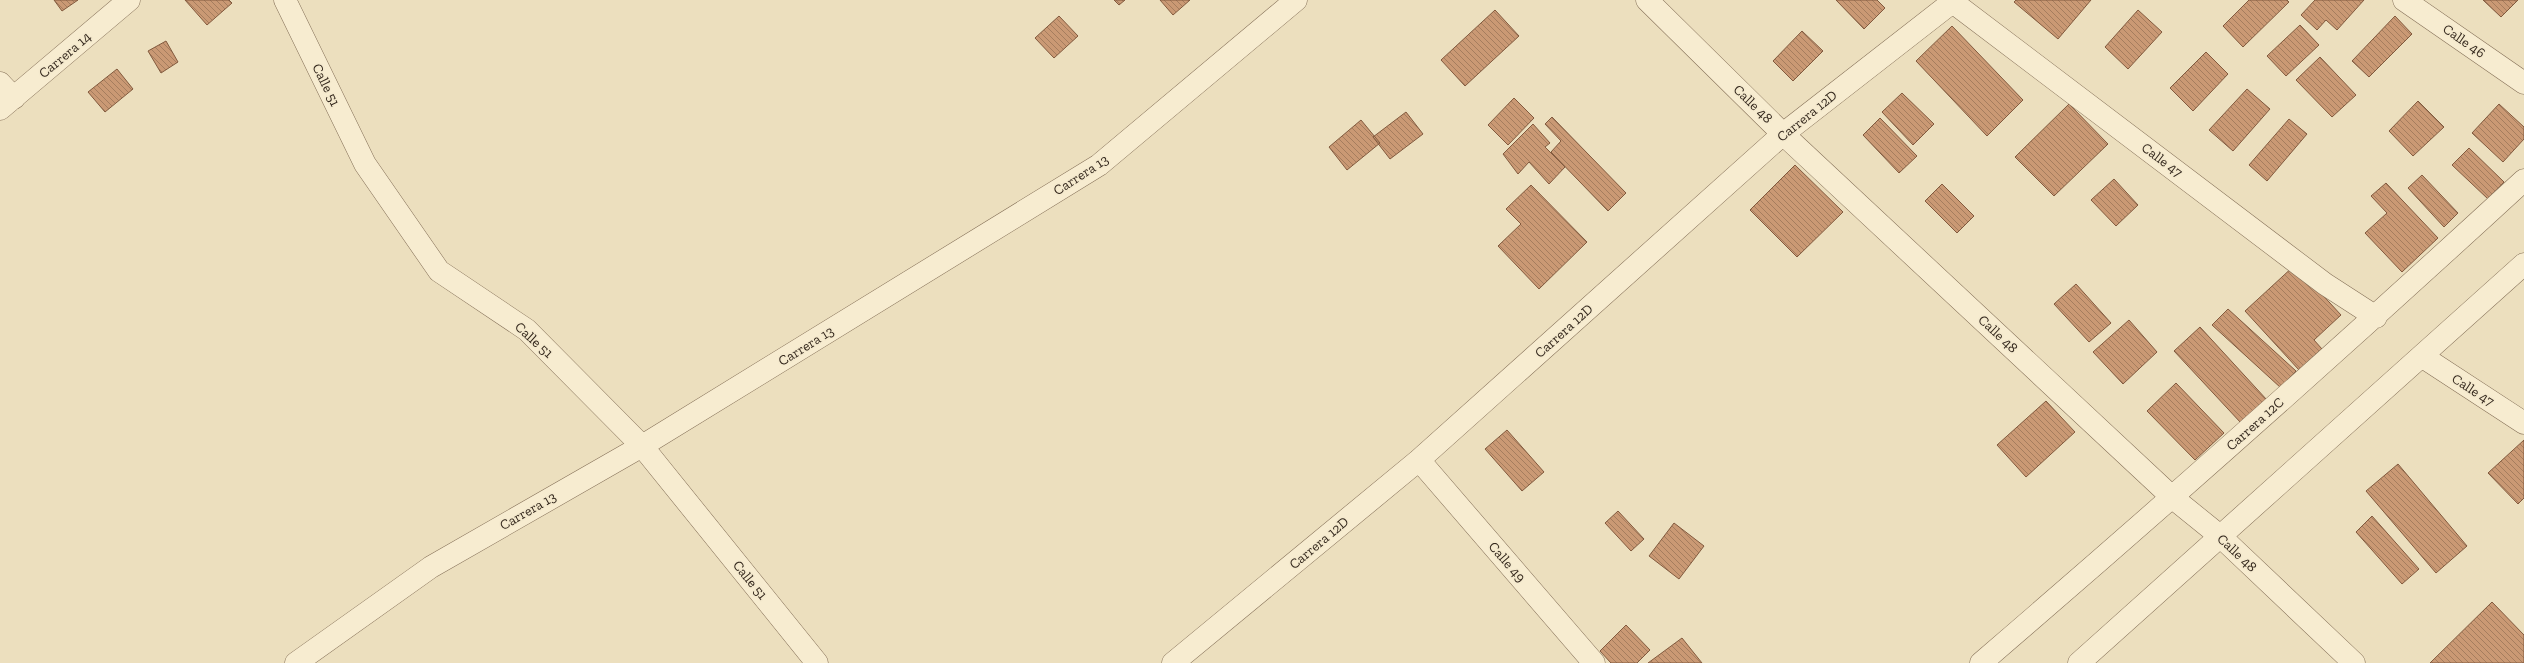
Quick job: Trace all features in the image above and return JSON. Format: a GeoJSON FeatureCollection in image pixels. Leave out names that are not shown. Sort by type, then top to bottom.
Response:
{"type":"FeatureCollection","features":[{"type":"Feature","properties":{"kind":"street","name":"Carrera 14"},"geometry":{"type":"LineString","coordinates":[[5,97],[130,0]]}},
{"type":"Feature","properties":{"kind":"street","name":"Calle 51"},"geometry":{"type":"LineString","coordinates":[[285,0],[365,164],[439,271],[528,330],[642,446],[817,663]]}},
{"type":"Feature","properties":{"kind":"street","name":"Calle 48"},"geometry":{"type":"LineString","coordinates":[[1647,0],[1783,134],[2173,498],[2220,536],[2354,663]]}},
{"type":"Feature","properties":{"kind":"street","name":"Calle 46"},"geometry":{"type":"LineString","coordinates":[[2404,0],[2524,83]]}},
{"type":"Feature","properties":{"kind":"street","name":"Carrera 12D"},"geometry":{"type":"LineString","coordinates":[[1174,663],[1419,460],[1783,134],[1952,1]]}},
{"type":"Feature","properties":{"kind":"street","name":"Calle 47"},"geometry":{"type":"LineString","coordinates":[[1952,1],[2325,284],[2376,317]]}},
{"type":"Feature","properties":{"kind":"street","name":"Carrera 13"},"geometry":{"type":"LineString","coordinates":[[296,663],[430,567],[642,446],[1099,165],[1288,3]]}},
{"type":"Feature","properties":{"kind":"street","name":"Carrera 12C"},"geometry":{"type":"LineString","coordinates":[[1981,663],[2173,498],[2376,317],[2524,180]]}},
{"type":"Feature","properties":{"kind":"street"},"geometry":{"type":"LineString","coordinates":[[2080,663],[2220,536],[2423,357],[2524,264]]}},
{"type":"Feature","properties":{"kind":"street","name":"Calle 47"},"geometry":{"type":"LineString","coordinates":[[2423,357],[2524,423]]}},
{"type":"Feature","properties":{"kind":"street","name":"Calle 49"},"geometry":{"type":"LineString","coordinates":[[1419,460],[1594,663]]}},
{"type":"Feature","properties":{"kind":"building"},"geometry":{"type":"Polygon","coordinates":[[[54,0],[78,0],[62,11],[54,0]]]}},
{"type":"Feature","properties":{"kind":"building"},"geometry":{"type":"Polygon","coordinates":[[[185,0],[229,0],[232,3],[207,25],[185,0]]]}},
{"type":"Feature","properties":{"kind":"building"},"geometry":{"type":"Polygon","coordinates":[[[1114,0],[1125,0],[1119,5],[1114,0]]]}},
{"type":"Feature","properties":{"kind":"building"},"geometry":{"type":"Polygon","coordinates":[[[1160,0],[1190,0],[1173,15],[1160,0]]]}},
{"type":"Feature","properties":{"kind":"building"},"geometry":{"type":"Polygon","coordinates":[[[1836,0],[1877,0],[1885,8],[1864,29],[1836,0]]]}},
{"type":"Feature","properties":{"kind":"building"},"geometry":{"type":"Polygon","coordinates":[[[2016,0],[2091,0],[2058,39],[2014,2],[2016,0]]]}},
{"type":"Feature","properties":{"kind":"building"},"geometry":{"type":"Polygon","coordinates":[[[2249,0],[2287,0],[2289,2],[2243,47],[2223,26],[2249,0]]]}},
{"type":"Feature","properties":{"kind":"building"},"geometry":{"type":"Polygon","coordinates":[[[2315,0],[2364,0],[2337,30],[2326,20],[2317,30],[2301,15],[2315,0]]]}},
{"type":"Feature","properties":{"kind":"building"},"geometry":{"type":"Polygon","coordinates":[[[2483,0],[2518,0],[2501,17],[2483,0]]]}},
{"type":"Feature","properties":{"kind":"building"},"geometry":{"type":"Polygon","coordinates":[[[1495,10],[1519,36],[1465,86],[1441,60],[1495,10]]]}},
{"type":"Feature","properties":{"kind":"building"},"geometry":{"type":"Polygon","coordinates":[[[2138,10],[2162,32],[2128,69],[2105,47],[2138,10]]]}},
{"type":"Feature","properties":{"kind":"building"},"geometry":{"type":"Polygon","coordinates":[[[1059,16],[1078,36],[1054,58],[1035,38],[1059,16]]]}},
{"type":"Feature","properties":{"kind":"building"},"geometry":{"type":"Polygon","coordinates":[[[2395,16],[2412,34],[2369,77],[2352,61],[2395,16]]]}},
{"type":"Feature","properties":{"kind":"building"},"geometry":{"type":"Polygon","coordinates":[[[2300,25],[2319,45],[2286,76],[2267,56],[2300,25]]]}},
{"type":"Feature","properties":{"kind":"building"},"geometry":{"type":"Polygon","coordinates":[[[1952,26],[2023,100],[1987,136],[1916,61],[1952,26]]]}},
{"type":"Feature","properties":{"kind":"building"},"geometry":{"type":"Polygon","coordinates":[[[1802,31],[1823,51],[1793,81],[1773,61],[1802,31]]]}},
{"type":"Feature","properties":{"kind":"building"},"geometry":{"type":"Polygon","coordinates":[[[166,41],[178,62],[161,73],[148,51],[166,41]]]}},
{"type":"Feature","properties":{"kind":"building"},"geometry":{"type":"Polygon","coordinates":[[[2206,52],[2228,74],[2193,111],[2170,88],[2206,52]]]}},
{"type":"Feature","properties":{"kind":"building"},"geometry":{"type":"Polygon","coordinates":[[[2320,57],[2356,95],[2332,117],[2296,80],[2320,57]]]}},
{"type":"Feature","properties":{"kind":"building"},"geometry":{"type":"Polygon","coordinates":[[[117,69],[133,89],[105,112],[88,92],[117,69]]]}},
{"type":"Feature","properties":{"kind":"building"},"geometry":{"type":"Polygon","coordinates":[[[2247,89],[2270,109],[2233,151],[2209,130],[2247,89]]]}},
{"type":"Feature","properties":{"kind":"building"},"geometry":{"type":"Polygon","coordinates":[[[1902,93],[1934,124],[1913,145],[1882,112],[1902,93]]]}},
{"type":"Feature","properties":{"kind":"building"},"geometry":{"type":"Polygon","coordinates":[[[1514,98],[1534,118],[1508,145],[1488,125],[1514,98]]]}},
{"type":"Feature","properties":{"kind":"building"},"geometry":{"type":"Polygon","coordinates":[[[2418,101],[2444,127],[2413,156],[2389,131],[2418,101]]]}},
{"type":"Feature","properties":{"kind":"building"},"geometry":{"type":"Polygon","coordinates":[[[2069,104],[2108,144],[2054,196],[2015,157],[2069,104]]]}},
{"type":"Feature","properties":{"kind":"building"},"geometry":{"type":"Polygon","coordinates":[[[2499,104],[2524,127],[2524,139],[2503,162],[2472,133],[2499,104]]]}},
{"type":"Feature","properties":{"kind":"building"},"geometry":{"type":"Polygon","coordinates":[[[1406,112],[1423,134],[1390,159],[1373,137],[1406,112]]]}},
{"type":"Feature","properties":{"kind":"building"},"geometry":{"type":"Polygon","coordinates":[[[1552,117],[1626,193],[1608,211],[1551,152],[1561,141],[1545,124],[1552,117]]]}},
{"type":"Feature","properties":{"kind":"building"},"geometry":{"type":"Polygon","coordinates":[[[1880,118],[1917,156],[1899,173],[1863,135],[1880,118]]]}},
{"type":"Feature","properties":{"kind":"building"},"geometry":{"type":"Polygon","coordinates":[[[2289,119],[2307,134],[2267,181],[2249,165],[2289,119]]]}},
{"type":"Feature","properties":{"kind":"building"},"geometry":{"type":"Polygon","coordinates":[[[1361,120],[1380,143],[1347,170],[1329,147],[1361,120]]]}},
{"type":"Feature","properties":{"kind":"building"},"geometry":{"type":"Polygon","coordinates":[[[1533,124],[1550,143],[1545,147],[1565,167],[1549,184],[1529,162],[1518,174],[1503,154],[1533,124]]]}},
{"type":"Feature","properties":{"kind":"building"},"geometry":{"type":"Polygon","coordinates":[[[2469,148],[2504,182],[2488,199],[2452,165],[2469,148]]]}},
{"type":"Feature","properties":{"kind":"building"},"geometry":{"type":"Polygon","coordinates":[[[1795,165],[1843,212],[1797,257],[1750,210],[1795,165]]]}},
{"type":"Feature","properties":{"kind":"building"},"geometry":{"type":"Polygon","coordinates":[[[2422,175],[2458,213],[2444,227],[2408,188],[2422,175]]]}},
{"type":"Feature","properties":{"kind":"building"},"geometry":{"type":"Polygon","coordinates":[[[2114,179],[2138,205],[2116,226],[2091,200],[2114,179]]]}},
{"type":"Feature","properties":{"kind":"building"},"geometry":{"type":"Polygon","coordinates":[[[2386,183],[2438,238],[2402,272],[2365,233],[2387,213],[2371,196],[2386,183]]]}},
{"type":"Feature","properties":{"kind":"building"},"geometry":{"type":"Polygon","coordinates":[[[1942,184],[1974,216],[1957,233],[1925,201],[1942,184]]]}},
{"type":"Feature","properties":{"kind":"building"},"geometry":{"type":"Polygon","coordinates":[[[1531,185],[1587,242],[1539,289],[1498,246],[1521,224],[1506,209],[1531,185]]]}},
{"type":"Feature","properties":{"kind":"building"},"geometry":{"type":"Polygon","coordinates":[[[2295,265],[2341,315],[2314,340],[2322,349],[2299,370],[2245,311],[2295,265]]]}},
{"type":"Feature","properties":{"kind":"building"},"geometry":{"type":"Polygon","coordinates":[[[2076,284],[2111,323],[2089,342],[2054,304],[2076,284]]]}},
{"type":"Feature","properties":{"kind":"building"},"geometry":{"type":"Polygon","coordinates":[[[2228,309],[2296,371],[2281,388],[2212,325],[2228,309]]]}},
{"type":"Feature","properties":{"kind":"building"},"geometry":{"type":"Polygon","coordinates":[[[2129,320],[2157,352],[2123,384],[2093,352],[2129,320]]]}},
{"type":"Feature","properties":{"kind":"building"},"geometry":{"type":"Polygon","coordinates":[[[2200,327],[2267,400],[2241,423],[2174,351],[2200,327]]]}},
{"type":"Feature","properties":{"kind":"building"},"geometry":{"type":"Polygon","coordinates":[[[2176,383],[2224,433],[2195,460],[2147,411],[2176,383]]]}},
{"type":"Feature","properties":{"kind":"building"},"geometry":{"type":"Polygon","coordinates":[[[2046,401],[2075,432],[2026,477],[1997,445],[2046,401]]]}},
{"type":"Feature","properties":{"kind":"building"},"geometry":{"type":"Polygon","coordinates":[[[1507,430],[1544,472],[1522,491],[1485,449],[1507,430]]]}},
{"type":"Feature","properties":{"kind":"building"},"geometry":{"type":"Polygon","coordinates":[[[2524,440],[2524,498],[2518,504],[2488,473],[2524,440]]]}},
{"type":"Feature","properties":{"kind":"building"},"geometry":{"type":"Polygon","coordinates":[[[2398,464],[2467,546],[2436,573],[2366,491],[2398,464]]]}},
{"type":"Feature","properties":{"kind":"building"},"geometry":{"type":"Polygon","coordinates":[[[1618,511],[1644,539],[1631,551],[1605,523],[1618,511]]]}},
{"type":"Feature","properties":{"kind":"building"},"geometry":{"type":"Polygon","coordinates":[[[2372,516],[2419,569],[2402,584],[2356,532],[2372,516]]]}},
{"type":"Feature","properties":{"kind":"building"},"geometry":{"type":"Polygon","coordinates":[[[1674,523],[1704,546],[1679,579],[1649,556],[1674,523]]]}},
{"type":"Feature","properties":{"kind":"building"},"geometry":{"type":"Polygon","coordinates":[[[2492,602],[2524,635],[2524,663],[2430,663],[2492,602]]]}},
{"type":"Feature","properties":{"kind":"building"},"geometry":{"type":"Polygon","coordinates":[[[1626,625],[1650,650],[1637,663],[1611,663],[1600,651],[1626,625]]]}},
{"type":"Feature","properties":{"kind":"building"},"geometry":{"type":"Polygon","coordinates":[[[1682,638],[1702,663],[1648,663],[1682,638]]]}}]}
